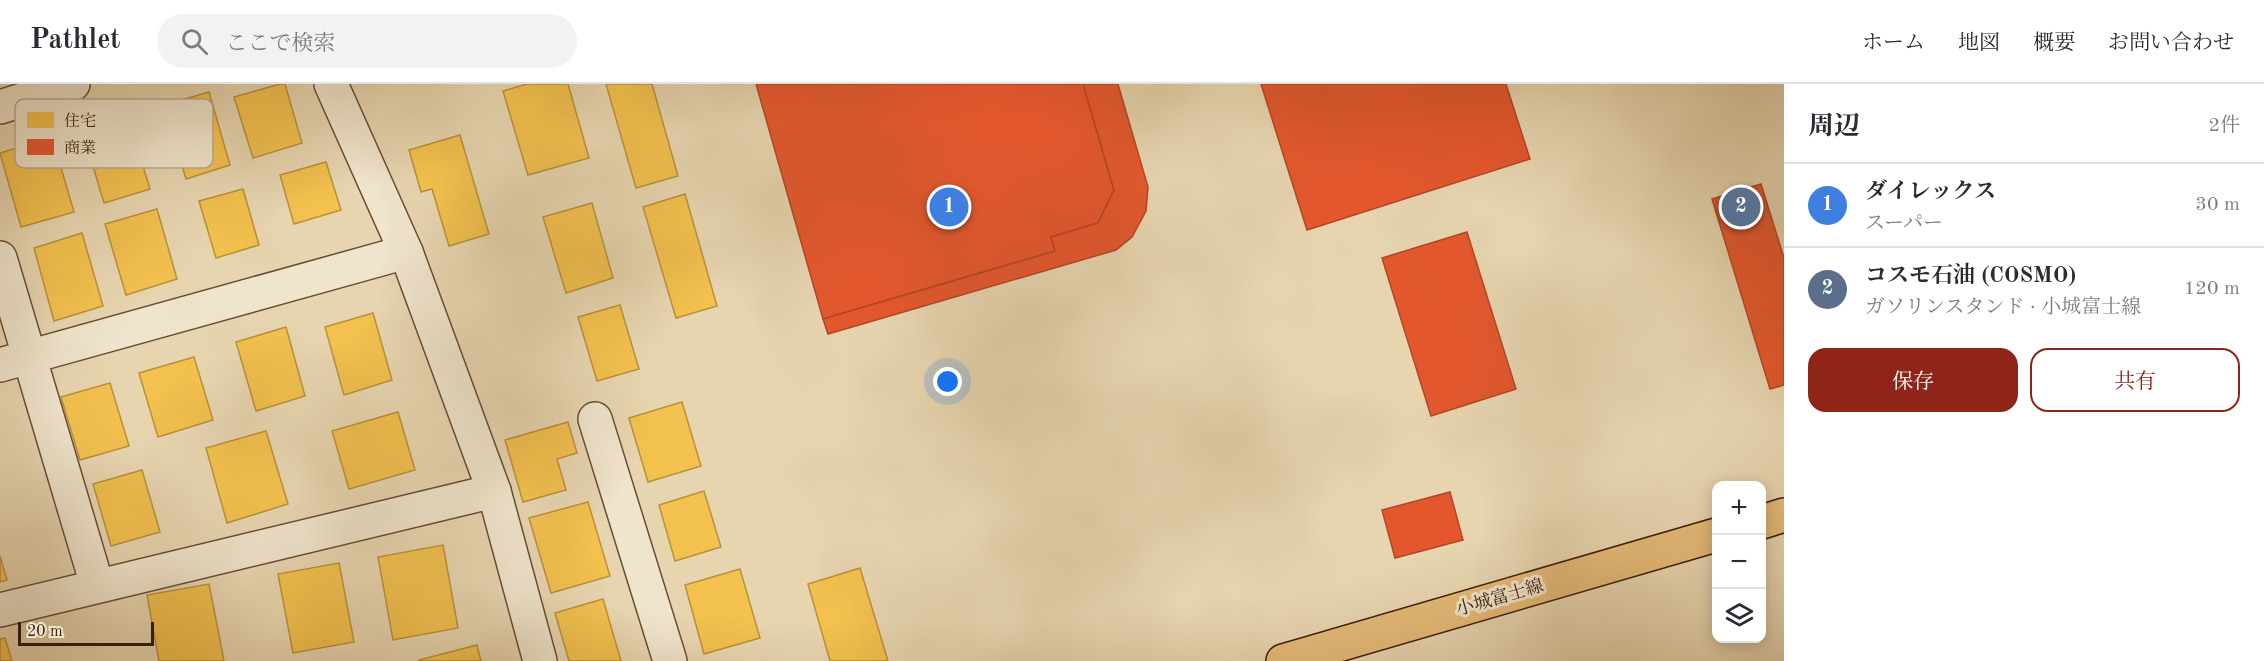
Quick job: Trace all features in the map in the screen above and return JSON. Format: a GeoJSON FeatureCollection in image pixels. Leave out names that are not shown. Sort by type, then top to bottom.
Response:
{"type":"FeatureCollection","features":[{"type":"Feature","properties":{"kind":"main road"},"geometry":{"type":"LineString","coordinates":[[1766,520],[1784,515]]}},
{"type":"Feature","properties":{"kind":"main road","name":"小城富士線"},"geometry":{"type":"LineString","coordinates":[[1283,661],[1350,652],[1712,536]]}},
{"type":"Feature","properties":{"kind":"street"},"geometry":{"type":"LineString","coordinates":[[23,99],[73,84]]}},
{"type":"Feature","properties":{"kind":"street"},"geometry":{"type":"LineString","coordinates":[[331,84],[406,252],[494,491],[540,661]]}},
{"type":"Feature","properties":{"kind":"street"},"geometry":{"type":"LineString","coordinates":[[0,106],[15,101]]}},
{"type":"Feature","properties":{"kind":"street"},"geometry":{"type":"LineString","coordinates":[[15,361],[406,252]]}},
{"type":"Feature","properties":{"kind":"street"},"geometry":{"type":"LineString","coordinates":[[0,258],[15,361],[97,585]]}},
{"type":"Feature","properties":{"kind":"street"},"geometry":{"type":"LineString","coordinates":[[595,419],[670,661]]}},
{"type":"Feature","properties":{"kind":"street"},"geometry":{"type":"LineString","coordinates":[[0,610],[494,491]]}},
{"type":"Feature","properties":{"kind":"building: 住宅"},"geometry":{"type":"Polygon","coordinates":[[[285,84],[302,143],[253,158],[234,97],[285,84]]]}},
{"type":"Feature","properties":{"kind":"building: 住宅"},"geometry":{"type":"Polygon","coordinates":[[[527,84],[568,84],[589,158],[528,175],[503,91],[527,84]]]}},
{"type":"Feature","properties":{"kind":"building: 住宅"},"geometry":{"type":"Polygon","coordinates":[[[606,84],[652,84],[678,176],[636,188],[606,84]]]}},
{"type":"Feature","properties":{"kind":"building: 住宅"},"geometry":{"type":"Polygon","coordinates":[[[209,92],[211,99],[185,99],[209,92]]]}},
{"type":"Feature","properties":{"kind":"building: 住宅"},"geometry":{"type":"Polygon","coordinates":[[[213,106],[230,165],[186,179],[183,168],[213,168],[213,106]]]}},
{"type":"Feature","properties":{"kind":"building: 住宅"},"geometry":{"type":"Polygon","coordinates":[[[460,135],[489,234],[449,246],[432,189],[421,192],[409,150],[460,135]]]}},
{"type":"Feature","properties":{"kind":"building: 住宅"},"geometry":{"type":"Polygon","coordinates":[[[15,148],[15,168],[61,168],[74,212],[21,227],[0,153],[15,148]]]}},
{"type":"Feature","properties":{"kind":"building: 住宅"},"geometry":{"type":"Polygon","coordinates":[[[326,162],[341,210],[294,224],[280,175],[326,162]]]}},
{"type":"Feature","properties":{"kind":"building: 住宅"},"geometry":{"type":"Polygon","coordinates":[[[94,168],[144,168],[150,189],[104,203],[94,168]]]}},
{"type":"Feature","properties":{"kind":"building: 住宅"},"geometry":{"type":"Polygon","coordinates":[[[243,189],[259,245],[216,258],[199,201],[243,189]]]}},
{"type":"Feature","properties":{"kind":"building: 住宅"},"geometry":{"type":"Polygon","coordinates":[[[685,194],[717,306],[676,318],[643,207],[685,194]]]}},
{"type":"Feature","properties":{"kind":"building: 住宅"},"geometry":{"type":"Polygon","coordinates":[[[592,203],[613,278],[566,293],[543,217],[592,203]]]}},
{"type":"Feature","properties":{"kind":"building: 住宅"},"geometry":{"type":"Polygon","coordinates":[[[157,209],[177,279],[126,295],[105,224],[157,209]]]}},
{"type":"Feature","properties":{"kind":"building: 住宅"},"geometry":{"type":"Polygon","coordinates":[[[82,233],[103,306],[54,321],[34,248],[82,233]]]}},
{"type":"Feature","properties":{"kind":"building: 住宅"},"geometry":{"type":"Polygon","coordinates":[[[620,305],[639,369],[597,381],[578,317],[620,305]]]}},
{"type":"Feature","properties":{"kind":"building: 住宅"},"geometry":{"type":"Polygon","coordinates":[[[373,313],[392,380],[344,395],[325,327],[373,313]]]}},
{"type":"Feature","properties":{"kind":"building: 住宅"},"geometry":{"type":"Polygon","coordinates":[[[286,327],[305,396],[256,411],[236,342],[286,327]]]}},
{"type":"Feature","properties":{"kind":"building: 住宅"},"geometry":{"type":"Polygon","coordinates":[[[194,357],[213,420],[158,437],[139,373],[194,357]]]}},
{"type":"Feature","properties":{"kind":"building: 住宅"},"geometry":{"type":"Polygon","coordinates":[[[110,383],[129,446],[80,460],[61,397],[110,383]]]}},
{"type":"Feature","properties":{"kind":"building: 住宅"},"geometry":{"type":"Polygon","coordinates":[[[682,402],[701,466],[648,482],[629,418],[682,402]]]}},
{"type":"Feature","properties":{"kind":"building: 住宅"},"geometry":{"type":"Polygon","coordinates":[[[398,412],[415,470],[349,489],[332,431],[398,412]]]}},
{"type":"Feature","properties":{"kind":"building: 住宅"},"geometry":{"type":"Polygon","coordinates":[[[568,422],[577,453],[557,459],[566,490],[523,502],[505,440],[568,422]]]}},
{"type":"Feature","properties":{"kind":"building: 住宅"},"geometry":{"type":"Polygon","coordinates":[[[266,431],[288,504],[227,523],[206,448],[266,431]]]}},
{"type":"Feature","properties":{"kind":"building: 住宅"},"geometry":{"type":"Polygon","coordinates":[[[142,470],[160,532],[111,546],[93,484],[142,470]]]}},
{"type":"Feature","properties":{"kind":"building: 住宅"},"geometry":{"type":"Polygon","coordinates":[[[704,491],[721,547],[675,561],[659,505],[704,491]]]}},
{"type":"Feature","properties":{"kind":"building: 住宅"},"geometry":{"type":"Polygon","coordinates":[[[588,502],[610,576],[551,593],[529,518],[588,502]]]}},
{"type":"Feature","properties":{"kind":"building: 住宅"},"geometry":{"type":"Polygon","coordinates":[[[443,545],[458,628],[393,640],[378,557],[443,545]]]}},
{"type":"Feature","properties":{"kind":"building: 住宅"},"geometry":{"type":"Polygon","coordinates":[[[0,556],[7,580],[0,582],[0,556]]]}},
{"type":"Feature","properties":{"kind":"building: 住宅"},"geometry":{"type":"Polygon","coordinates":[[[339,563],[354,642],[293,653],[278,574],[339,563]]]}},
{"type":"Feature","properties":{"kind":"building: 住宅"},"geometry":{"type":"Polygon","coordinates":[[[860,568],[888,661],[830,661],[808,584],[860,568]]]}},
{"type":"Feature","properties":{"kind":"building: 住宅"},"geometry":{"type":"Polygon","coordinates":[[[740,569],[760,638],[704,654],[685,585],[740,569]]]}},
{"type":"Feature","properties":{"kind":"building: 住宅"},"geometry":{"type":"Polygon","coordinates":[[[209,584],[224,661],[159,661],[147,595],[209,584]]]}},
{"type":"Feature","properties":{"kind":"building: 住宅"},"geometry":{"type":"Polygon","coordinates":[[[603,599],[621,661],[569,661],[555,613],[603,599]]]}},
{"type":"Feature","properties":{"kind":"building: 住宅"},"geometry":{"type":"Polygon","coordinates":[[[5,638],[12,661],[0,661],[0,639],[5,638]]]}},
{"type":"Feature","properties":{"kind":"building: 住宅"},"geometry":{"type":"Polygon","coordinates":[[[477,645],[481,661],[419,661],[419,660],[477,645]]]}},
{"type":"Feature","properties":{"kind":"building: 商業"},"geometry":{"type":"Polygon","coordinates":[[[756,84],[1083,84],[1114,190],[1098,223],[1051,237],[1055,251],[823,319],[756,84]]]}},
{"type":"Feature","properties":{"kind":"building: 商業"},"geometry":{"type":"Polygon","coordinates":[[[1083,84],[1118,84],[1148,187],[1146,211],[1132,237],[1116,250],[828,334],[823,319],[1055,251],[1051,237],[1098,223],[1114,190],[1083,84]]]}},
{"type":"Feature","properties":{"kind":"building: 商業"},"geometry":{"type":"Polygon","coordinates":[[[1261,84],[1506,84],[1530,159],[1307,230],[1261,84]]]}},
{"type":"Feature","properties":{"kind":"building: 商業"},"geometry":{"type":"Polygon","coordinates":[[[1761,184],[1784,258],[1784,385],[1770,389],[1712,199],[1761,184]]]}},
{"type":"Feature","properties":{"kind":"building: 商業"},"geometry":{"type":"Polygon","coordinates":[[[1467,232],[1516,389],[1431,416],[1382,258],[1467,232]]]}},
{"type":"Feature","properties":{"kind":"building: 商業"},"geometry":{"type":"Polygon","coordinates":[[[1450,492],[1463,540],[1395,558],[1382,510],[1450,492]]]}},
{"type":"Feature","properties":{"kind":"place","name":"ダイレックス"},"geometry":{"type":"Point","coordinates":[949,207]}},
{"type":"Feature","properties":{"kind":"place","name":"コスモ石油 (COSMO)"},"geometry":{"type":"Point","coordinates":[1741,207]}}]}
